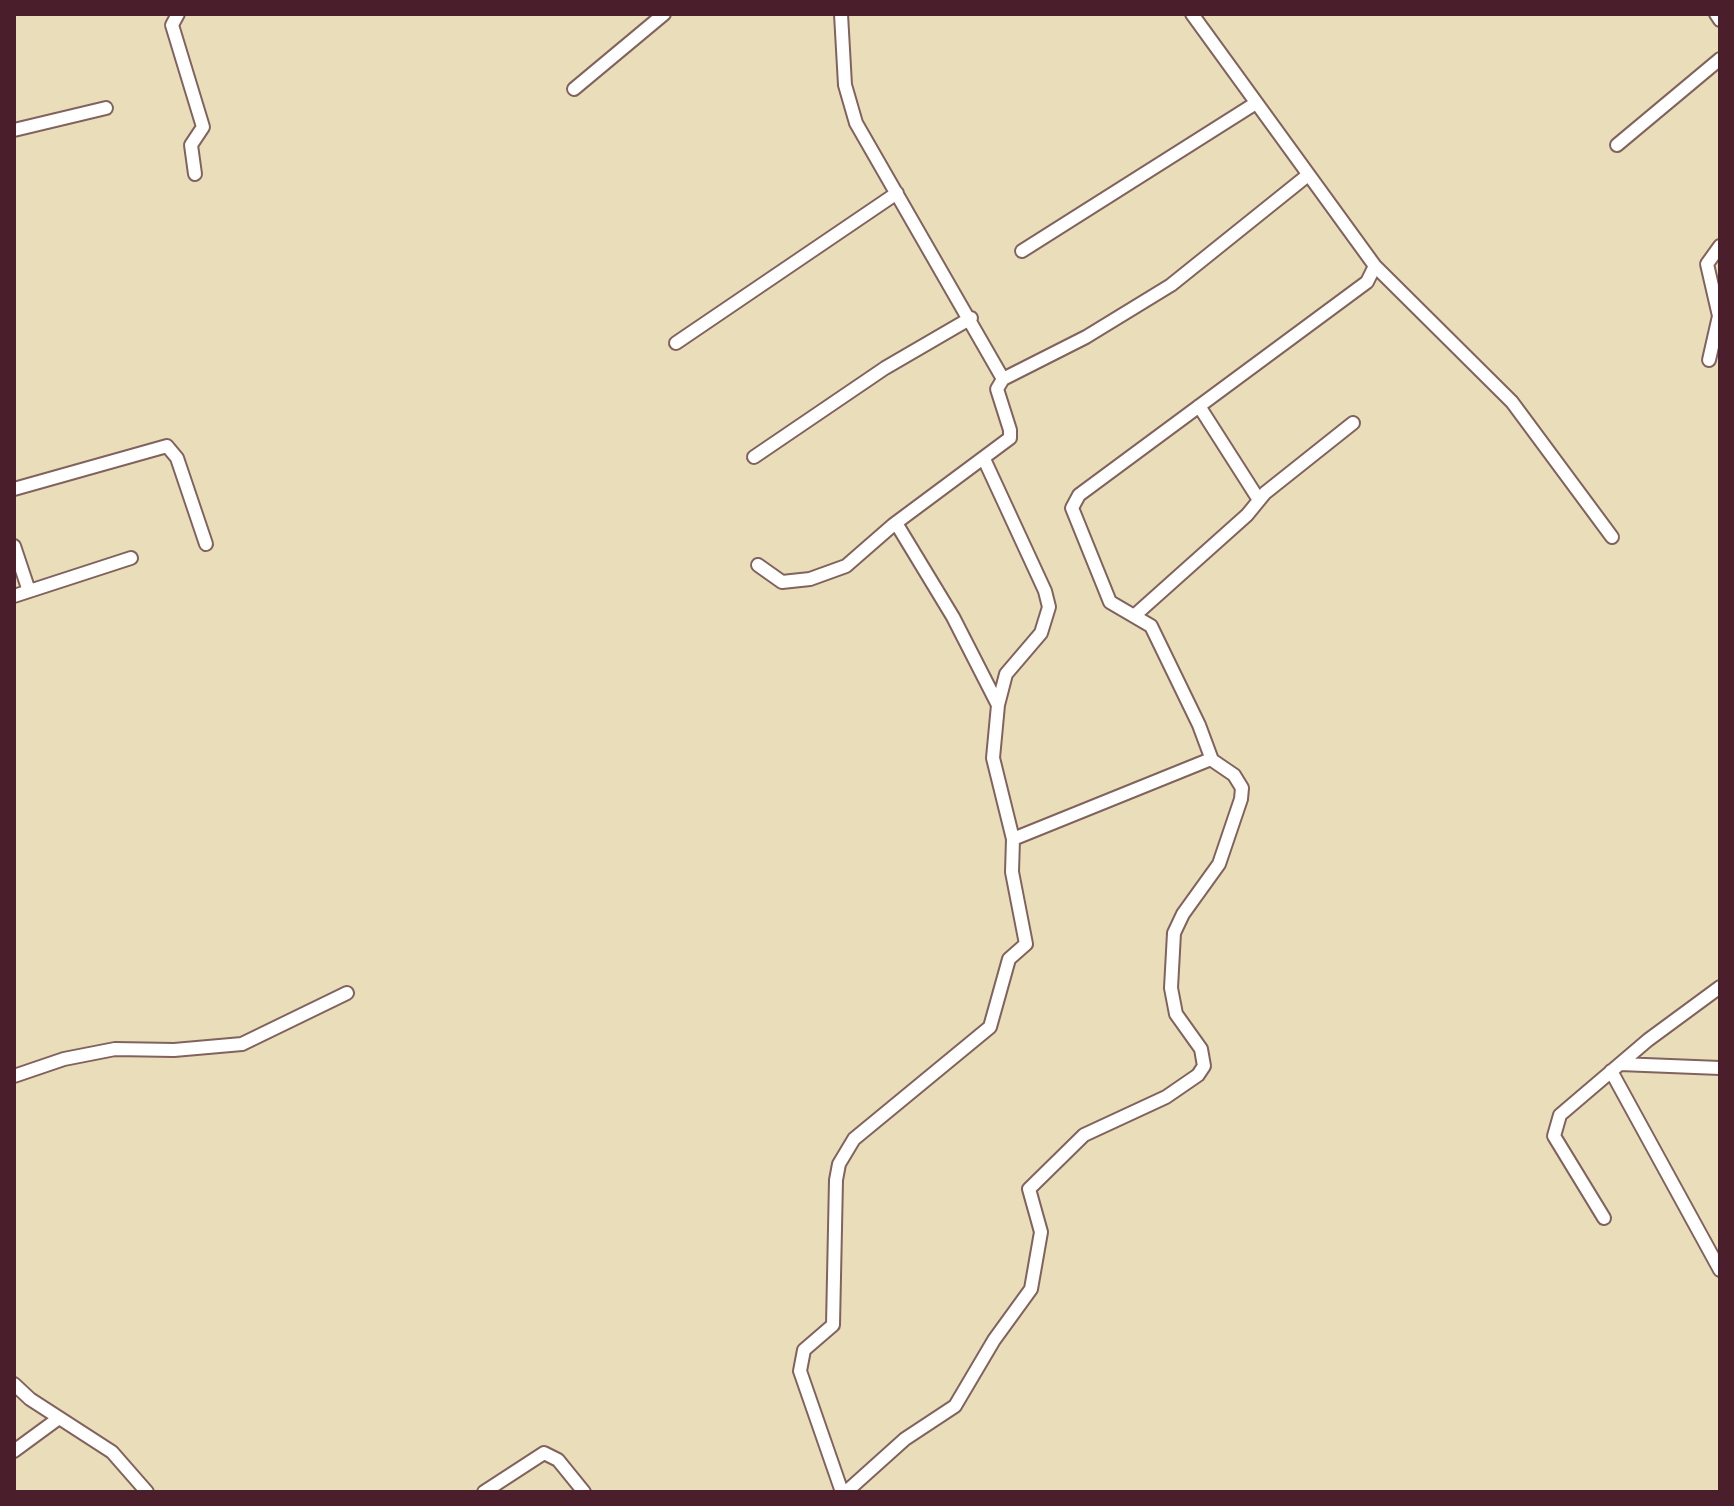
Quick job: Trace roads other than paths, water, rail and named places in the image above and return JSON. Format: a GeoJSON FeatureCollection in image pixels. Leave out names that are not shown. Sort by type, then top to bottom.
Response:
{"type":"FeatureCollection","features":[{"type":"Feature","properties":{"kind":"street"},"geometry":{"type":"LineString","coordinates":[[178,14],[172,25],[203,127],[191,145],[195,174]]}},
{"type":"Feature","properties":{"kind":"street"},"geometry":{"type":"LineString","coordinates":[[574,89],[664,14]]}},
{"type":"Feature","properties":{"kind":"street"},"geometry":{"type":"LineString","coordinates":[[841,14],[845,85],[851,109],[1003,379]]}},
{"type":"Feature","properties":{"kind":"street"},"geometry":{"type":"LineString","coordinates":[[1192,14],[1375,266],[1512,402],[1612,537]]}},
{"type":"Feature","properties":{"kind":"street"},"geometry":{"type":"LineString","coordinates":[[1716,14],[1720,20]]}},
{"type":"Feature","properties":{"kind":"street"},"geometry":{"type":"LineString","coordinates":[[1617,145],[1720,59]]}},
{"type":"Feature","properties":{"kind":"street"},"geometry":{"type":"LineString","coordinates":[[1022,251],[1256,103]]}},
{"type":"Feature","properties":{"kind":"street"},"geometry":{"type":"LineString","coordinates":[[14,130],[106,108]]}},
{"type":"Feature","properties":{"kind":"street"},"geometry":{"type":"LineString","coordinates":[[758,565],[782,582],[832,574],[1010,438],[997,389],[1003,379],[1086,337],[1171,285],[1308,175]]}},
{"type":"Feature","properties":{"kind":"street"},"geometry":{"type":"LineString","coordinates":[[676,343],[897,193]]}},
{"type":"Feature","properties":{"kind":"street"},"geometry":{"type":"LineString","coordinates":[[1709,360],[1719,316],[1707,264],[1720,246]]}},
{"type":"Feature","properties":{"kind":"street"},"geometry":{"type":"LineString","coordinates":[[984,459],[1045,591],[1049,607],[1041,633],[1010,667],[998,705],[993,758],[1013,839],[1012,872],[1026,944],[1009,959],[990,1027],[854,1139],[839,1164],[836,1180],[833,1325],[804,1350],[800,1371],[844,1492],[905,1439],[955,1406],[994,1340],[1031,1289],[1041,1232],[1027,1194],[1031,1186],[1084,1135],[1166,1097],[1198,1075],[1204,1066],[1201,1049],[1176,1014],[1171,988],[1178,923],[1214,873],[1241,799],[1239,780],[1211,759],[1151,626],[1110,602],[1072,508],[1079,495],[1367,282],[1375,266]]}},
{"type":"Feature","properties":{"kind":"street"},"geometry":{"type":"LineString","coordinates":[[754,457],[885,368],[971,318]]}},
{"type":"Feature","properties":{"kind":"street"},"geometry":{"type":"LineString","coordinates":[[1199,406],[1259,500]]}},
{"type":"Feature","properties":{"kind":"street"},"geometry":{"type":"LineString","coordinates":[[1134,616],[1247,515],[1259,500],[1353,423]]}},
{"type":"Feature","properties":{"kind":"street"},"geometry":{"type":"LineString","coordinates":[[14,489],[167,446],[177,458],[206,544]]}},
{"type":"Feature","properties":{"kind":"street"},"geometry":{"type":"LineString","coordinates":[[896,523],[953,617],[998,705]]}},
{"type":"Feature","properties":{"kind":"street"},"geometry":{"type":"LineString","coordinates":[[14,546],[29,591]]}},
{"type":"Feature","properties":{"kind":"street"},"geometry":{"type":"LineString","coordinates":[[14,596],[131,558]]}},
{"type":"Feature","properties":{"kind":"street"},"geometry":{"type":"LineString","coordinates":[[1013,839],[1211,759]]}},
{"type":"Feature","properties":{"kind":"street"},"geometry":{"type":"LineString","coordinates":[[1604,1218],[1554,1136],[1560,1115],[1720,987]]}},
{"type":"Feature","properties":{"kind":"street"},"geometry":{"type":"LineString","coordinates":[[14,1076],[64,1059],[115,1049],[174,1050],[242,1044],[347,993]]}},
{"type":"Feature","properties":{"kind":"street"},"geometry":{"type":"LineString","coordinates":[[1616,1068],[1720,1068]]}},
{"type":"Feature","properties":{"kind":"street"},"geometry":{"type":"LineString","coordinates":[[1616,1068],[1720,1270]]}},
{"type":"Feature","properties":{"kind":"street"},"geometry":{"type":"LineString","coordinates":[[14,1384],[112,1452],[147,1492]]}},
{"type":"Feature","properties":{"kind":"street"},"geometry":{"type":"LineString","coordinates":[[14,1451],[59,1418]]}},
{"type":"Feature","properties":{"kind":"street"},"geometry":{"type":"LineString","coordinates":[[484,1492],[544,1453],[558,1460],[584,1492]]}}]}
